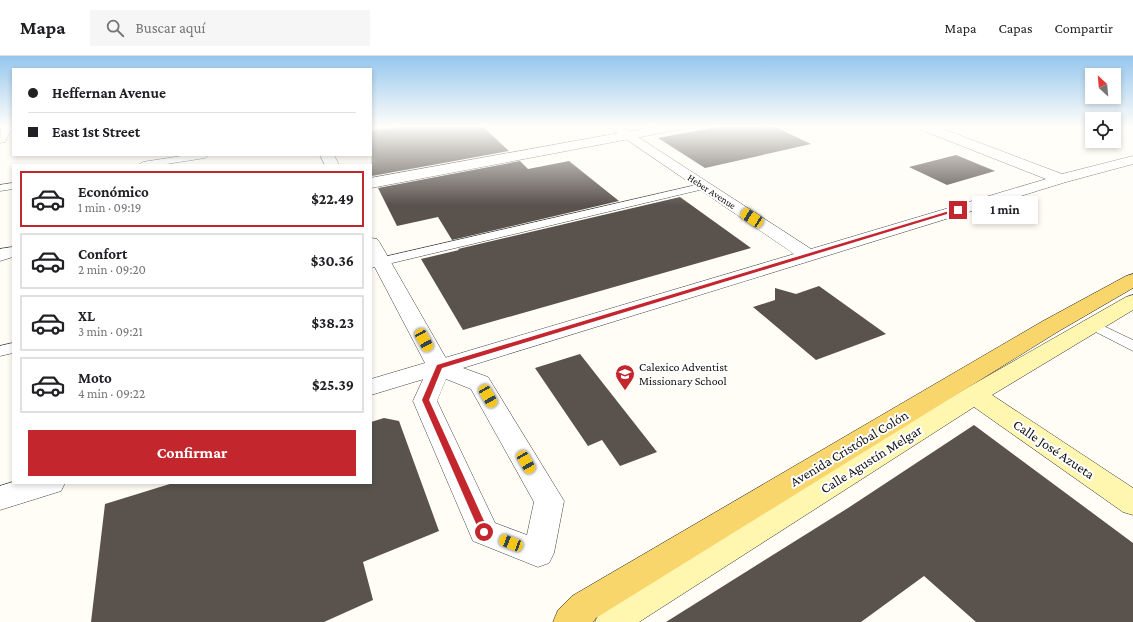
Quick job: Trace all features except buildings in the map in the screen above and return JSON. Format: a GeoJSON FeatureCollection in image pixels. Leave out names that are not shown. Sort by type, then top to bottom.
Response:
{"type":"FeatureCollection","features":[{"type":"Feature","properties":{"kind":"main road","name":"Avenida Cristóbal Colón"},"geometry":{"type":"LineString","coordinates":[[570,622],[584,607],[590,603],[1044,330],[1133,280]]}},
{"type":"Feature","properties":{"kind":"main road","name":"Calle Agustín Melgar"},"geometry":{"type":"LineString","coordinates":[[612,622],[628,610],[974,395],[1133,301]]}},
{"type":"Feature","properties":{"kind":"main road","name":"Calle José Azueta"},"geometry":{"type":"LineString","coordinates":[[974,395],[1133,503]]}},
{"type":"Feature","properties":{"kind":"street"},"geometry":{"type":"LineString","coordinates":[[372,183],[535,152]]}},
{"type":"Feature","properties":{"kind":"street","name":"Heber Avenue"},"geometry":{"type":"LineString","coordinates":[[654,152],[810,256]]}},
{"type":"Feature","properties":{"kind":"street"},"geometry":{"type":"LineString","coordinates":[[994,152],[1061,178]]}},
{"type":"Feature","properties":{"kind":"street"},"geometry":{"type":"LineString","coordinates":[[372,387],[810,256],[1061,178],[1133,160]]}},
{"type":"Feature","properties":{"kind":"street"},"geometry":{"type":"LineString","coordinates":[[372,247],[376,263],[439,367],[480,383],[550,501],[538,553],[484,532],[425,400],[439,367]]}},
{"type":"Feature","properties":{"kind":"street"},"geometry":{"type":"LineString","coordinates":[[0,255],[12,252]]}},
{"type":"Feature","properties":{"kind":"street"},"geometry":{"type":"LineString","coordinates":[[0,498],[48,484]]}},
{"type":"Feature","properties":{"kind":"lane"},"geometry":{"type":"LineString","coordinates":[[149,164],[199,156]]}},
{"type":"Feature","properties":{"kind":"lane"},"geometry":{"type":"LineString","coordinates":[[0,188],[12,186]]}},
{"type":"Feature","properties":{"kind":"lane"},"geometry":{"type":"LineString","coordinates":[[376,263],[705,186]]}},
{"type":"Feature","properties":{"kind":"lane"},"geometry":{"type":"LineString","coordinates":[[1094,325],[1133,346]]}},
{"type":"Feature","properties":{"kind":"lane"},"geometry":{"type":"LineString","coordinates":[[0,351],[12,348]]}},
{"type":"Feature","properties":{"kind":"place","name":"Calexico Adventist Missionary School"},"geometry":{"type":"Point","coordinates":[625,391]}},
{"type":"Feature","properties":{"kind":"route"},"geometry":{"type":"LineString","coordinates":[[484,532],[425,400],[439,367],[958,210]]}}]}
